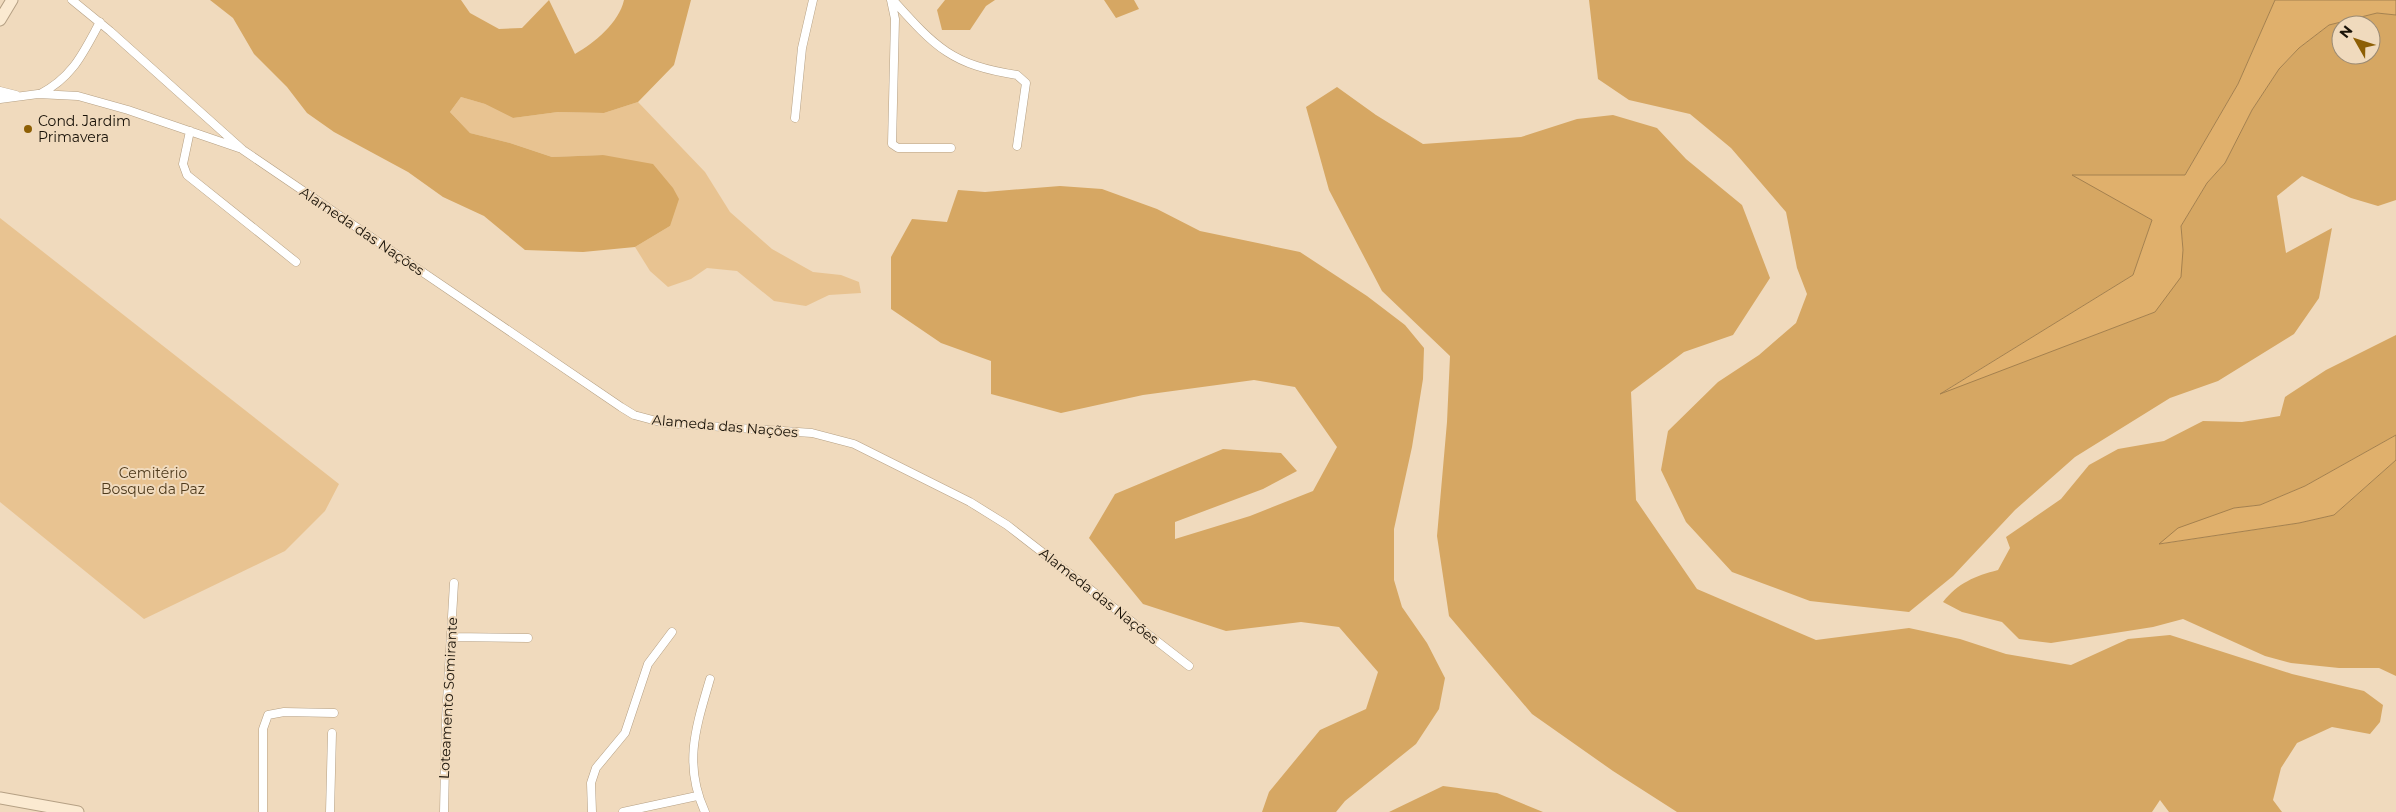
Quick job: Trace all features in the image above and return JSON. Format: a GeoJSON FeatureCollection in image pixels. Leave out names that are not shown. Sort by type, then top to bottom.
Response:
{"type":"FeatureCollection","features":[{"type":"Feature","properties":{"kind":"main road"},"geometry":{"type":"LineString","coordinates":[[0,20],[10,1]]}},
{"type":"Feature","properties":{"kind":"main road"},"geometry":{"type":"LineString","coordinates":[[0,798],[78,812]]}},
{"type":"Feature","properties":{"kind":"street","name":"Alameda das Nações"},"geometry":{"type":"LineString","coordinates":[[72,0],[100,22],[243,150],[634,415],[664,423],[812,433],[854,444],[970,502],[1007,526],[1189,666]]}},
{"type":"Feature","properties":{"kind":"street"},"geometry":{"type":"LineString","coordinates":[[795,118],[802,48],[813,0]]}},
{"type":"Feature","properties":{"kind":"street"},"geometry":{"type":"LineString","coordinates":[[892,0],[927,38],[950,55],[977,67],[1017,75],[1023,78],[1026,83],[1017,146]]}},
{"type":"Feature","properties":{"kind":"street"},"geometry":{"type":"LineString","coordinates":[[892,0],[894,19],[892,144],[898,148],[951,148]]}},
{"type":"Feature","properties":{"kind":"street","name":"Alameda das Nações"},"geometry":{"type":"LineString","coordinates":[[38,94],[54,86],[74,67],[100,22]]}},
{"type":"Feature","properties":{"kind":"street","name":"Alameda das Nações"},"geometry":{"type":"LineString","coordinates":[[0,92],[18,96]]}},
{"type":"Feature","properties":{"kind":"street","name":"Alameda das Nações"},"geometry":{"type":"LineString","coordinates":[[0,99],[38,94],[60,94],[99,101],[243,150]]}},
{"type":"Feature","properties":{"kind":"street"},"geometry":{"type":"LineString","coordinates":[[190,131],[183,164],[186,175],[296,262]]}},
{"type":"Feature","properties":{"kind":"street","name":"Loteamento Somirante"},"geometry":{"type":"LineString","coordinates":[[444,812],[454,583]]}},
{"type":"Feature","properties":{"kind":"street"},"geometry":{"type":"LineString","coordinates":[[592,812],[591,783],[596,768],[625,733],[648,664],[672,632]]}},
{"type":"Feature","properties":{"kind":"street"},"geometry":{"type":"LineString","coordinates":[[451,637],[528,638]]}},
{"type":"Feature","properties":{"kind":"street"},"geometry":{"type":"LineString","coordinates":[[704,812],[698,796],[692,763],[694,738],[710,679]]}},
{"type":"Feature","properties":{"kind":"street"},"geometry":{"type":"LineString","coordinates":[[264,812],[263,729],[268,716],[284,712],[334,713]]}},
{"type":"Feature","properties":{"kind":"street"},"geometry":{"type":"LineString","coordinates":[[330,812],[332,733]]}},
{"type":"Feature","properties":{"kind":"street"},"geometry":{"type":"LineString","coordinates":[[623,812],[698,796]]}},
{"type":"Feature","properties":{"kind":"green space"},"geometry":{"type":"Polygon","coordinates":[[[461,97],[485,104],[513,118],[558,112],[604,113],[638,102],[705,172],[730,212],[772,249],[813,272],[841,275],[859,282],[861,293],[829,295],[806,306],[774,301],[737,271],[707,268],[691,279],[668,287],[650,271],[635,247],[670,226],[603,155],[552,157],[510,143],[470,133],[450,112],[461,97]]]}},
{"type":"Feature","properties":{"kind":"green space","name":"Cemitério Bosque da Paz"},"geometry":{"type":"Polygon","coordinates":[[[0,218],[339,484],[325,511],[285,551],[144,619],[0,502],[0,218]]]}},
{"type":"Feature","properties":{"kind":"shaded area"},"geometry":{"type":"Polygon","coordinates":[[[210,0],[461,0],[470,13],[499,29],[522,28],[549,0],[575,54],[605,31],[617,17],[624,0],[691,0],[674,65],[638,102],[604,113],[558,112],[513,118],[485,104],[461,97],[450,112],[470,133],[510,143],[552,157],[603,155],[653,164],[673,188],[679,199],[670,226],[635,247],[583,252],[525,250],[484,216],[443,197],[408,172],[334,132],[307,113],[287,87],[254,54],[233,18],[210,0]]]}},
{"type":"Feature","properties":{"kind":"shaded area"},"geometry":{"type":"Polygon","coordinates":[[[945,0],[995,0],[986,6],[970,30],[942,30],[937,10],[945,0]]]}},
{"type":"Feature","properties":{"kind":"shaded area"},"geometry":{"type":"Polygon","coordinates":[[[1104,0],[1134,0],[1139,9],[1116,18],[1104,0]]]}},
{"type":"Feature","properties":{"kind":"shaded area"},"geometry":{"type":"Polygon","coordinates":[[[1589,0],[2275,0],[2238,84],[2185,175],[2074,175],[2152,220],[2133,275],[1943,392],[2155,312],[2183,250],[2181,226],[2207,183],[2225,163],[2252,110],[2279,69],[2299,48],[2331,24],[2331,65],[2381,65],[2381,15],[2369,15],[2377,13],[2396,15],[2396,200],[2378,206],[2351,198],[2302,176],[2277,196],[2286,253],[2332,228],[2319,298],[2294,334],[2218,381],[2170,398],[2075,457],[2015,510],[1953,576],[1909,612],[1810,601],[1732,572],[1686,522],[1661,470],[1668,431],[1718,382],[1759,355],[1796,323],[1807,294],[1797,268],[1786,212],[1731,148],[1690,114],[1629,100],[1598,79],[1589,0]]]}},
{"type":"Feature","properties":{"kind":"shaded area"},"geometry":{"type":"Polygon","coordinates":[[[2275,0],[2396,0],[2396,15],[2377,13],[2369,15],[2331,15],[2331,24],[2299,48],[2279,69],[2252,110],[2225,163],[2207,183],[2181,226],[2183,250],[2181,277],[2155,312],[1940,394],[2133,275],[2152,220],[2072,175],[2185,175],[2238,84],[2275,0]]]}},
{"type":"Feature","properties":{"kind":"shaded area"},"geometry":{"type":"Polygon","coordinates":[[[1337,87],[1376,115],[1423,144],[1521,137],[1577,119],[1613,115],[1657,128],[1686,159],[1742,205],[1770,278],[1733,335],[1684,352],[1631,392],[1636,500],[1697,589],[1816,640],[1909,628],[1960,639],[2006,654],[2071,665],[2128,639],[2170,635],[2292,674],[2364,691],[2383,705],[2380,722],[2370,734],[2332,727],[2297,743],[2281,768],[2273,800],[2282,812],[2169,812],[2160,800],[2152,812],[1677,812],[1613,771],[1532,714],[1449,616],[1437,536],[1447,422],[1450,356],[1382,291],[1329,190],[1306,107],[1337,87]]]}},
{"type":"Feature","properties":{"kind":"shaded area"},"geometry":{"type":"Polygon","coordinates":[[[1060,186],[1102,189],[1157,209],[1200,231],[1300,252],[1367,296],[1405,325],[1424,348],[1423,379],[1412,447],[1394,529],[1394,580],[1402,607],[1427,643],[1445,678],[1439,709],[1416,744],[1345,801],[1336,812],[1262,812],[1269,792],[1320,730],[1366,709],[1378,672],[1339,627],[1301,622],[1226,631],[1143,604],[1089,538],[1115,494],[1223,449],[1281,453],[1297,471],[1263,489],[1175,522],[1175,539],[1250,516],[1313,491],[1337,447],[1295,387],[1254,380],[1143,395],[1061,413],[991,394],[991,361],[941,343],[891,309],[891,257],[912,219],[947,222],[958,190],[985,192],[1060,186]]]}},
{"type":"Feature","properties":{"kind":"shaded area"},"geometry":{"type":"Polygon","coordinates":[[[2396,335],[2396,435],[2305,486],[2260,505],[2234,508],[2160,544],[2299,523],[2334,515],[2396,460],[2396,676],[2379,668],[2339,668],[2291,663],[2265,656],[2183,619],[2153,627],[2051,643],[2019,639],[2002,622],[1962,612],[1943,602],[1961,585],[1998,570],[2010,548],[2006,537],[2061,499],[2089,465],[2118,449],[2164,441],[2203,421],[2242,422],[2280,416],[2285,397],[2326,370],[2396,335]]]}},
{"type":"Feature","properties":{"kind":"shaded area"},"geometry":{"type":"Polygon","coordinates":[[[2396,435],[2396,460],[2334,515],[2299,523],[2159,544],[2178,528],[2234,508],[2260,505],[2305,486],[2396,435]]]}},
{"type":"Feature","properties":{"kind":"shaded area"},"geometry":{"type":"Polygon","coordinates":[[[1443,786],[1497,793],[1543,812],[1389,812],[1443,786]]]}},
{"type":"Feature","properties":{"kind":"place","name":"Cond. Jardim Primavera"},"geometry":{"type":"Point","coordinates":[28,129]}}]}
